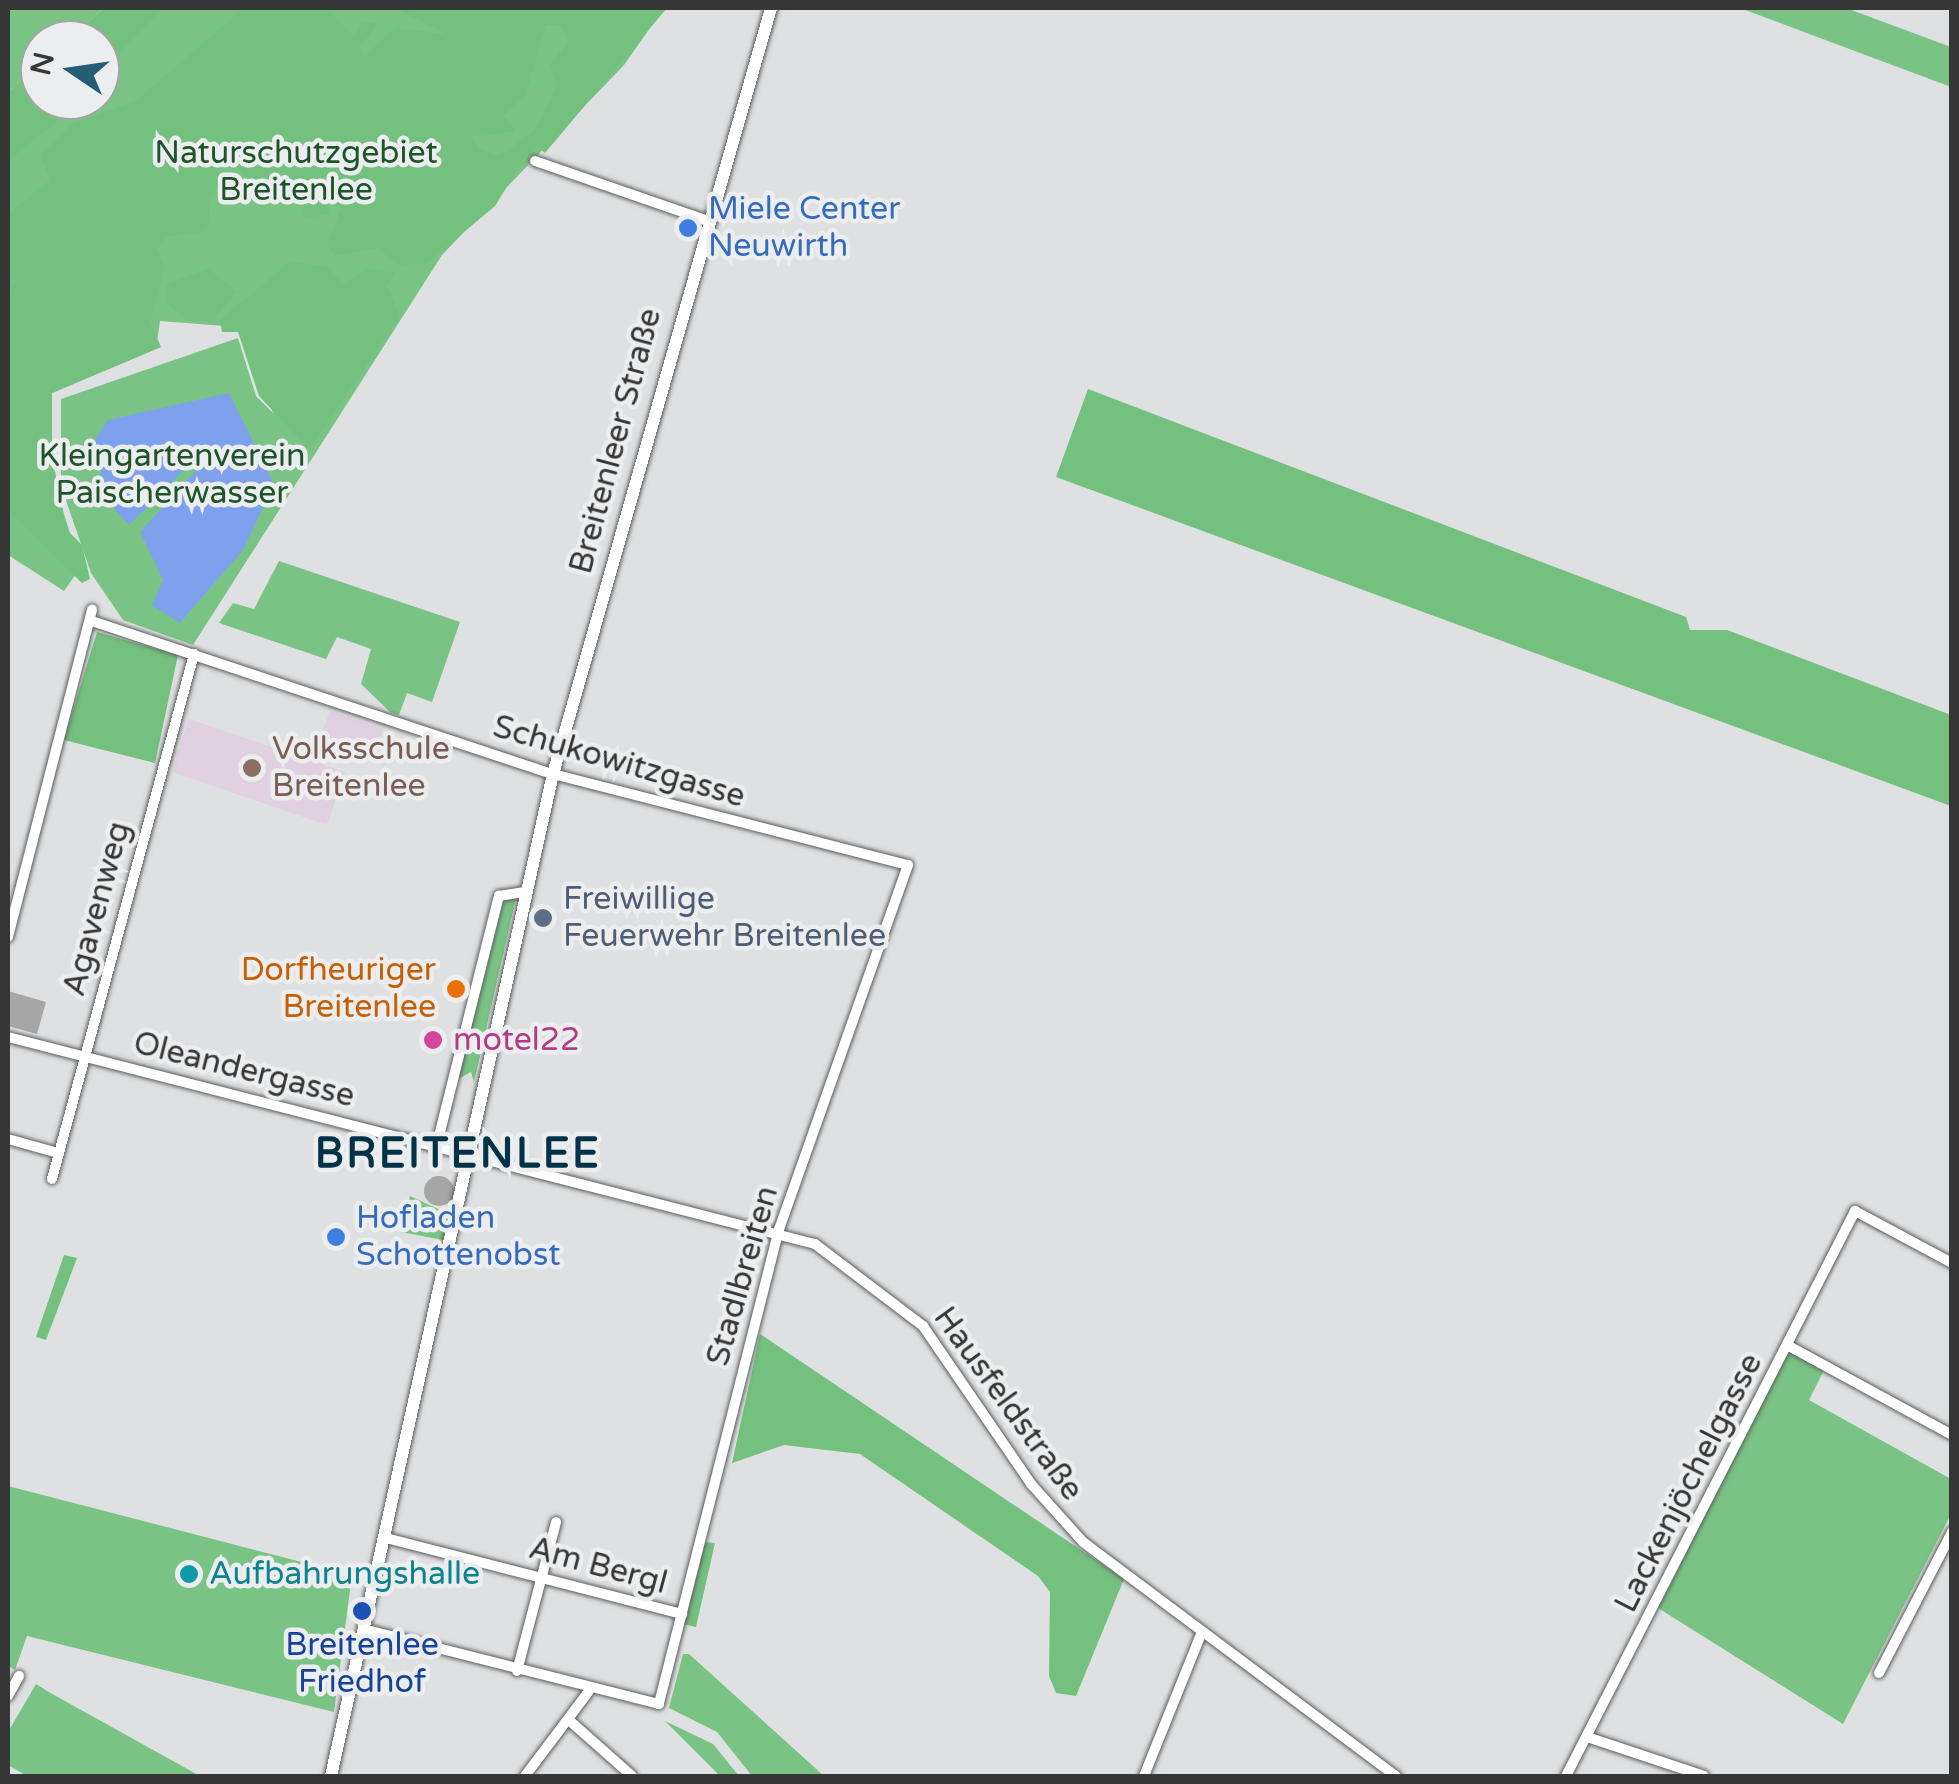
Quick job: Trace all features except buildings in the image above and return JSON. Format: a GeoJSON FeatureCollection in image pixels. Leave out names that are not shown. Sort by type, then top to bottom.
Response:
{"type":"FeatureCollection","features":[{"type":"Feature","properties":{"kind":"main road","name":"Breitenleer Straße"},"geometry":{"type":"LineString","coordinates":[[331,1776],[367,1630],[524,892],[553,774],[705,220],[771,8]]}},
{"type":"Feature","properties":{"kind":"street"},"geometry":{"type":"LineString","coordinates":[[535,162],[705,220]]}},
{"type":"Feature","properties":{"kind":"street","name":"Schukowitzgasse"},"geometry":{"type":"LineString","coordinates":[[13,894],[92,616],[553,774],[908,865]]}},
{"type":"Feature","properties":{"kind":"street","name":"Agavenweg"},"geometry":{"type":"LineString","coordinates":[[52,1179],[194,654]]}},
{"type":"Feature","properties":{"kind":"street","name":"Stadlbreiten"},"geometry":{"type":"LineString","coordinates":[[589,1690],[654,1708],[682,1614],[779,1229],[908,865]]}},
{"type":"Feature","properties":{"kind":"street"},"geometry":{"type":"LineString","coordinates":[[437,1144],[499,896],[524,892]]}},
{"type":"Feature","properties":{"kind":"street"},"geometry":{"type":"LineString","coordinates":[[8,936],[13,894]]}},
{"type":"Feature","properties":{"kind":"street","name":"Oleandergasse"},"geometry":{"type":"LineString","coordinates":[[8,1038],[469,1152]]}},
{"type":"Feature","properties":{"kind":"street"},"geometry":{"type":"LineString","coordinates":[[8,1139],[58,1153]]}},
{"type":"Feature","properties":{"kind":"street","name":"Hausfeldstraße"},"geometry":{"type":"LineString","coordinates":[[469,1152],[779,1229],[850,1264],[906,1308],[1055,1514],[1202,1632],[1396,1776]]}},
{"type":"Feature","properties":{"kind":"street","name":"Lackenjöchelgasse"},"geometry":{"type":"LineString","coordinates":[[1566,1776],[1855,1212],[1952,1263]]}},
{"type":"Feature","properties":{"kind":"street"},"geometry":{"type":"LineString","coordinates":[[1787,1344],[1952,1435]]}},
{"type":"Feature","properties":{"kind":"street"},"geometry":{"type":"LineString","coordinates":[[517,1671],[556,1522]]}},
{"type":"Feature","properties":{"kind":"street"},"geometry":{"type":"LineString","coordinates":[[1879,1672],[1952,1532]]}},
{"type":"Feature","properties":{"kind":"street","name":"Am Bergl"},"geometry":{"type":"LineString","coordinates":[[386,1538],[682,1614]]}},
{"type":"Feature","properties":{"kind":"street"},"geometry":{"type":"LineString","coordinates":[[367,1630],[589,1690],[570,1721],[525,1776]]}},
{"type":"Feature","properties":{"kind":"street"},"geometry":{"type":"LineString","coordinates":[[1144,1776],[1202,1632]]}},
{"type":"Feature","properties":{"kind":"street"},"geometry":{"type":"LineString","coordinates":[[8,1696],[20,1676]]}},
{"type":"Feature","properties":{"kind":"street"},"geometry":{"type":"LineString","coordinates":[[570,1721],[632,1776]]}},
{"type":"Feature","properties":{"kind":"street"},"geometry":{"type":"LineString","coordinates":[[1586,1737],[1704,1776]]}},
{"type":"Feature","properties":{"kind":"shaded area","name":"Volksschule Breitenlee"},"geometry":{"type":"Polygon","coordinates":[[[330,711],[383,729],[374,755],[327,740],[319,763],[345,772],[327,825],[172,772],[189,719],[312,761],[330,711]]]}},
{"type":"Feature","properties":{"kind":"green space"},"geometry":{"type":"Polygon","coordinates":[[[8,8],[104,8],[90,20],[20,20],[20,82],[8,92],[8,8]]]}},
{"type":"Feature","properties":{"kind":"green space"},"geometry":{"type":"Polygon","coordinates":[[[104,8],[163,8],[120,52],[120,20],[90,20],[104,8]]]}},
{"type":"Feature","properties":{"kind":"green space","name":"Naturschutzgebiet Breitenlee"},"geometry":{"type":"Polygon","coordinates":[[[120,8],[664,8],[624,65],[442,255],[193,645],[123,620],[91,573],[61,486],[61,399],[238,338],[256,396],[273,413],[238,327],[160,321],[156,349],[52,393],[52,477],[81,567],[64,591],[8,555],[8,97],[20,97],[20,120],[120,120],[120,20],[112,20],[120,8]]]}},
{"type":"Feature","properties":{"kind":"green space","name":"Naturschutzgebiet Breitenlee"},"geometry":{"type":"Polygon","coordinates":[[[244,8],[326,8],[354,35],[362,21],[379,23],[359,48],[364,56],[396,28],[448,35],[394,8],[667,8],[545,153],[536,146],[527,154],[495,206],[427,263],[399,265],[377,248],[334,256],[327,246],[342,205],[325,202],[330,213],[306,219],[301,213],[315,188],[292,207],[285,194],[270,203],[226,154],[214,169],[225,179],[212,195],[207,231],[167,237],[157,249],[165,268],[150,322],[161,347],[52,393],[52,457],[67,530],[82,545],[90,579],[82,583],[8,511],[8,297],[16,280],[8,278],[8,213],[50,180],[40,155],[74,123],[120,120],[120,106],[137,100],[244,8]],[[546,25],[525,96],[503,116],[515,131],[471,137],[481,150],[499,156],[533,132],[557,88],[550,65],[568,42],[560,25],[546,25]]]}},
{"type":"Feature","properties":{"kind":"green space"},"geometry":{"type":"Polygon","coordinates":[[[1740,8],[1846,8],[1951,47],[1951,87],[1740,8]]]}},
{"type":"Feature","properties":{"kind":"green space"},"geometry":{"type":"Polygon","coordinates":[[[20,82],[20,120],[58,120],[8,161],[8,92],[20,82]]]}},
{"type":"Feature","properties":{"kind":"green space"},"geometry":{"type":"Polygon","coordinates":[[[291,261],[327,267],[344,284],[367,268],[396,273],[387,285],[400,317],[309,449],[259,396],[238,332],[222,332],[220,320],[291,261]]]}},
{"type":"Feature","properties":{"kind":"green space"},"geometry":{"type":"Polygon","coordinates":[[[208,268],[236,291],[213,321],[187,321],[165,301],[166,285],[208,268]]]}},
{"type":"Feature","properties":{"kind":"green space"},"geometry":{"type":"Polygon","coordinates":[[[1088,389],[1686,617],[1690,630],[1727,630],[1951,715],[1951,806],[1056,477],[1088,389]]]}},
{"type":"Feature","properties":{"kind":"green space"},"geometry":{"type":"Polygon","coordinates":[[[279,561],[460,622],[432,702],[407,693],[399,715],[390,712],[361,684],[371,649],[337,637],[326,659],[219,623],[233,603],[254,609],[279,561]]]}},
{"type":"Feature","properties":{"kind":"green space"},"geometry":{"type":"Polygon","coordinates":[[[97,632],[178,655],[155,763],[64,740],[97,632]]]}},
{"type":"Feature","properties":{"kind":"green space"},"geometry":{"type":"Polygon","coordinates":[[[516,898],[474,1082],[471,1072],[458,1079],[504,900],[516,898]]]}},
{"type":"Feature","properties":{"kind":"green space"},"geometry":{"type":"Polygon","coordinates":[[[410,1196],[449,1214],[443,1240],[401,1232],[410,1196]]]}},
{"type":"Feature","properties":{"kind":"green space"},"geometry":{"type":"Polygon","coordinates":[[[64,1255],[77,1258],[46,1340],[36,1337],[64,1255]]]}},
{"type":"Feature","properties":{"kind":"green space"},"geometry":{"type":"Polygon","coordinates":[[[760,1334],[1124,1579],[1076,1696],[1056,1693],[1049,1676],[1050,1592],[1038,1576],[860,1454],[784,1445],[732,1463],[760,1334]]]}},
{"type":"Feature","properties":{"kind":"green space"},"geometry":{"type":"Polygon","coordinates":[[[1789,1351],[1824,1370],[1809,1400],[1951,1479],[1951,1514],[1843,1724],[1658,1608],[1789,1351]]]}},
{"type":"Feature","properties":{"kind":"green space"},"geometry":{"type":"Polygon","coordinates":[[[8,1486],[352,1575],[334,1712],[27,1636],[15,1670],[8,1666],[8,1486]]]}},
{"type":"Feature","properties":{"kind":"green space"},"geometry":{"type":"Polygon","coordinates":[[[704,1542],[715,1543],[696,1627],[683,1624],[704,1542]]]}},
{"type":"Feature","properties":{"kind":"green space"},"geometry":{"type":"Polygon","coordinates":[[[683,1654],[689,1654],[824,1776],[752,1776],[717,1732],[669,1708],[683,1654]]]}},
{"type":"Feature","properties":{"kind":"green space"},"geometry":{"type":"Polygon","coordinates":[[[36,1684],[200,1776],[27,1776],[8,1765],[8,1732],[36,1684]]]}},
{"type":"Feature","properties":{"kind":"green space"},"geometry":{"type":"Polygon","coordinates":[[[665,1721],[713,1744],[739,1776],[720,1776],[665,1721]]]}},
{"type":"Feature","properties":{"kind":"water"},"geometry":{"type":"Polygon","coordinates":[[[229,393],[274,484],[243,550],[180,623],[152,605],[163,580],[140,532],[199,467],[190,464],[129,525],[112,506],[92,444],[108,420],[229,393]]]}},
{"type":"Feature","properties":{"kind":"place","name":"Miele Center Neuwirth"},"geometry":{"type":"Point","coordinates":[688,228]}},
{"type":"Feature","properties":{"kind":"place","name":"Volksschule Breitenlee"},"geometry":{"type":"Point","coordinates":[252,768]}},
{"type":"Feature","properties":{"kind":"place","name":"Freiwillige Feuerwehr Breitenlee"},"geometry":{"type":"Point","coordinates":[543,918]}},
{"type":"Feature","properties":{"kind":"place","name":"Dorfheuriger Breitenlee"},"geometry":{"type":"Point","coordinates":[456,989]}},
{"type":"Feature","properties":{"kind":"place","name":"motel22"},"geometry":{"type":"Point","coordinates":[433,1040]}},
{"type":"Feature","properties":{"kind":"place","name":"Hofladen Schottenobst"},"geometry":{"type":"Point","coordinates":[336,1237]}},
{"type":"Feature","properties":{"kind":"place","name":"Aufbahrungshalle"},"geometry":{"type":"Point","coordinates":[189,1574]}},
{"type":"Feature","properties":{"kind":"place","name":"Breitenlee Friedhof"},"geometry":{"type":"Point","coordinates":[362,1611]}},
{"type":"Feature","properties":{"kind":"district","name":"BREITENLEE"},"geometry":{"type":"Point","coordinates":[458,1154]}},
{"type":"Feature","properties":{"kind":"park label","name":"Kleingartenverein Paischerwasser"},"geometry":{"type":"Point","coordinates":[172,476]}}]}
